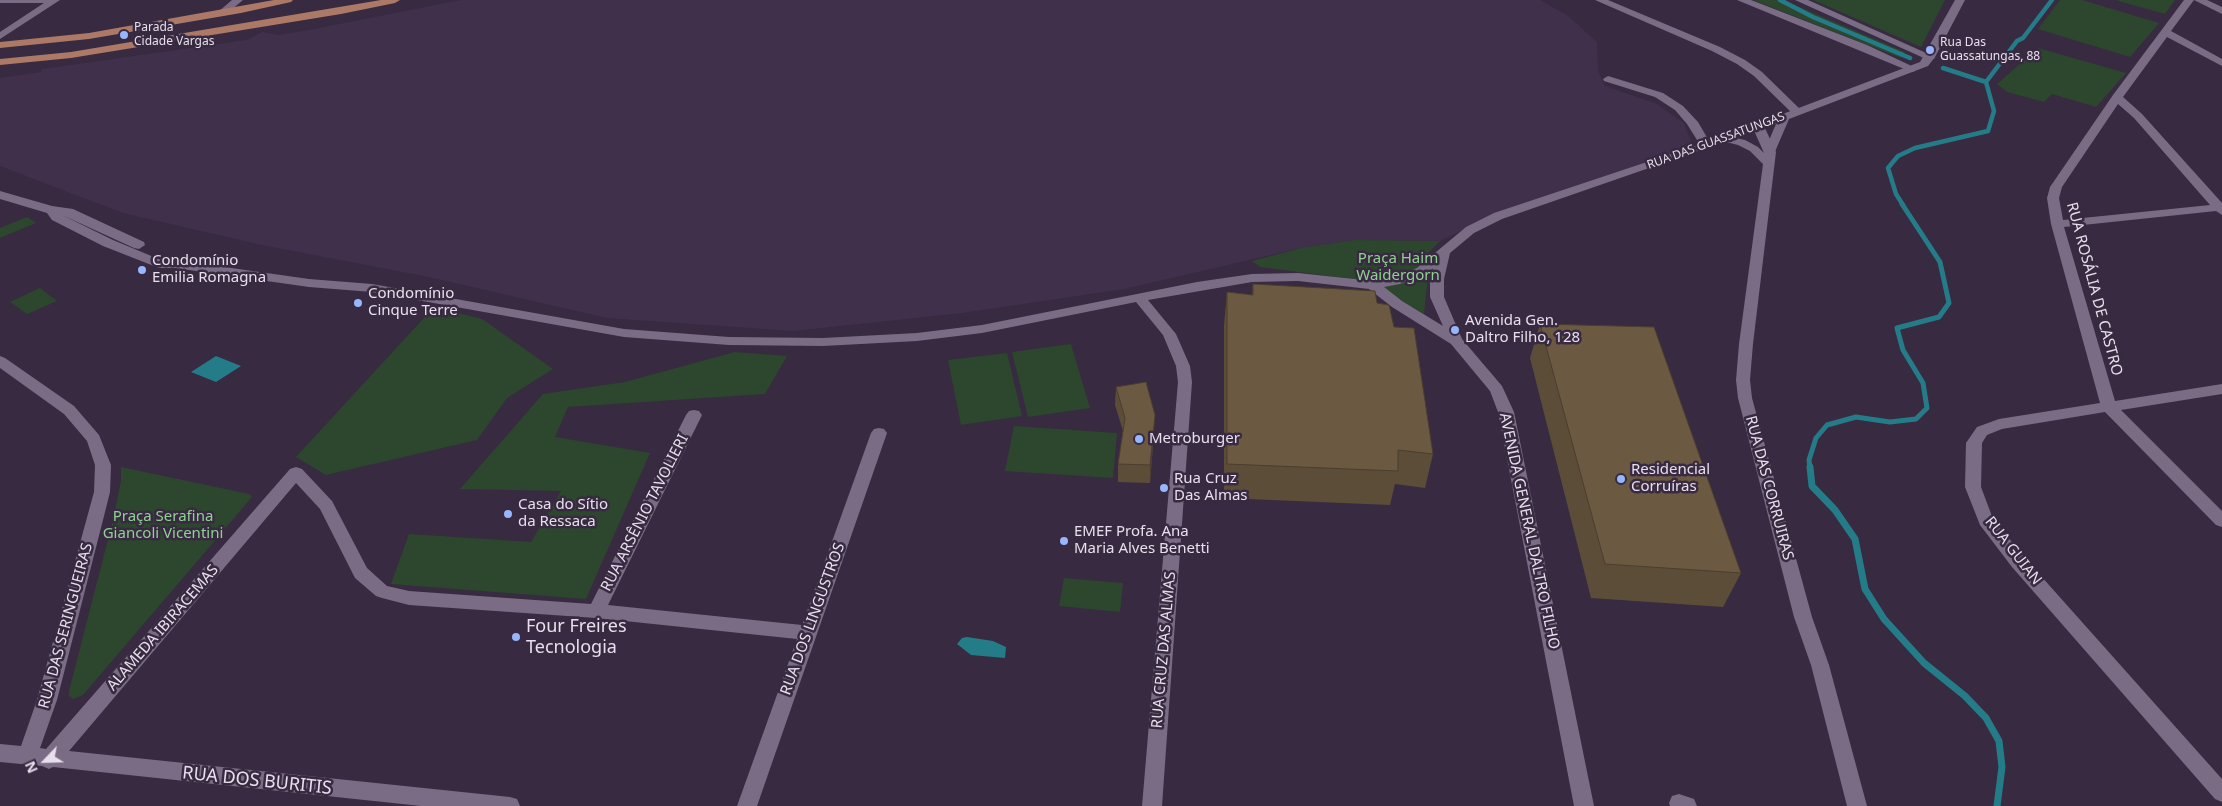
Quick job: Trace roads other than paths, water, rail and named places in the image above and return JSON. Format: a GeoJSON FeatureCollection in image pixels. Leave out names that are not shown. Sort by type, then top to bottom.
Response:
{"type":"FeatureCollection","features":[{"type":"Feature","properties":{"kind":"main road"},"geometry":{"type":"LineString","coordinates":[[0,45],[66,39],[221,14],[288,0]]}},
{"type":"Feature","properties":{"kind":"main road"},"geometry":{"type":"LineString","coordinates":[[274,21],[354,0]]}},
{"type":"Feature","properties":{"kind":"main road"},"geometry":{"type":"LineString","coordinates":[[0,62],[71,55],[341,11],[395,0]]}},
{"type":"Feature","properties":{"kind":"street"},"geometry":{"type":"LineString","coordinates":[[0,0],[55,0]]}},
{"type":"Feature","properties":{"kind":"street"},"geometry":{"type":"LineString","coordinates":[[0,36],[55,0]]}},
{"type":"Feature","properties":{"kind":"street"},"geometry":{"type":"LineString","coordinates":[[221,14],[238,0]]}},
{"type":"Feature","properties":{"kind":"street"},"geometry":{"type":"LineString","coordinates":[[1600,0],[1716,49],[1741,62],[1758,74],[1797,112]]}},
{"type":"Feature","properties":{"kind":"street"},"geometry":{"type":"LineString","coordinates":[[1742,0],[1913,69]]}},
{"type":"Feature","properties":{"kind":"street"},"geometry":{"type":"LineString","coordinates":[[1800,0],[1930,57]]}},
{"type":"Feature","properties":{"kind":"street","name":"RUA DAS GUASSATUNGAS"},"geometry":{"type":"LineString","coordinates":[[1444,253],[1455,241],[1470,230],[1498,216],[1726,139],[1924,64],[1930,57],[1960,0]]}},
{"type":"Feature","properties":{"kind":"street","name":"RUA ROSÁLIA DE CASTRO"},"geometry":{"type":"LineString","coordinates":[[2189,0],[2118,97],[2056,187],[2053,198],[2057,224],[2109,407],[2222,521]]}},
{"type":"Feature","properties":{"kind":"street"},"geometry":{"type":"LineString","coordinates":[[2199,0],[2222,11]]}},
{"type":"Feature","properties":{"kind":"street"},"geometry":{"type":"LineString","coordinates":[[2165,32],[2222,63]]}},
{"type":"Feature","properties":{"kind":"street"},"geometry":{"type":"LineString","coordinates":[[1608,79],[1659,95],[1679,108],[1692,122],[1706,146]]}},
{"type":"Feature","properties":{"kind":"street"},"geometry":{"type":"LineString","coordinates":[[2118,97],[2138,116],[2221,208]]}},
{"type":"Feature","properties":{"kind":"street","name":"RUA DAS CORRUIRAS"},"geometry":{"type":"LineString","coordinates":[[1785,116],[1769,158],[1746,344],[1744,389],[1803,616],[1820,665],[1857,806]]}},
{"type":"Feature","properties":{"kind":"street"},"geometry":{"type":"LineString","coordinates":[[1758,126],[1769,158]]}},
{"type":"Feature","properties":{"kind":"street"},"geometry":{"type":"LineString","coordinates":[[1726,139],[1741,142],[1769,158]]}},
{"type":"Feature","properties":{"kind":"street"},"geometry":{"type":"LineString","coordinates":[[0,195],[50,210],[69,212],[121,237],[170,257],[175,264]]}},
{"type":"Feature","properties":{"kind":"street"},"geometry":{"type":"LineString","coordinates":[[2057,224],[2221,208]]}},
{"type":"Feature","properties":{"kind":"street"},"geometry":{"type":"LineString","coordinates":[[50,210],[56,217],[108,243],[159,264],[175,264],[283,280],[409,293],[624,333],[729,341],[823,342],[917,337],[982,329],[1252,278],[1298,277],[1373,285],[1403,278],[1422,271],[1444,253]]}},
{"type":"Feature","properties":{"kind":"street"},"geometry":{"type":"LineString","coordinates":[[108,243],[121,237]]}},
{"type":"Feature","properties":{"kind":"street"},"geometry":{"type":"LineString","coordinates":[[1444,253],[1437,279],[1437,297],[1456,341]]}},
{"type":"Feature","properties":{"kind":"street","name":"AVENIDA GENERAL DALTRO FILHO"},"geometry":{"type":"LineString","coordinates":[[1373,285],[1397,304],[1456,341],[1497,389],[1506,412],[1584,806]]}},
{"type":"Feature","properties":{"kind":"street","name":"RUA CRUZ DAS ALMAS"},"geometry":{"type":"LineString","coordinates":[[1140,299],[1169,334],[1183,366],[1185,382],[1152,806]]}},
{"type":"Feature","properties":{"kind":"street","name":"RUA DAS SERINGUEIRAS"},"geometry":{"type":"LineString","coordinates":[[0,361],[69,410],[94,439],[103,465],[102,492],[96,516],[47,700],[27,757]]}},
{"type":"Feature","properties":{"kind":"street","name":"RUA GUIAN"},"geometry":{"type":"LineString","coordinates":[[2222,388],[1999,424],[1982,431],[1974,443],[1973,487],[1986,520],[2018,562],[2222,793]]}},
{"type":"Feature","properties":{"kind":"street","name":"RUA ARSÊNIO TAVOLIERI"},"geometry":{"type":"LineString","coordinates":[[596,611],[694,415]]}},
{"type":"Feature","properties":{"kind":"street","name":"RUA DOS LINGUSTROS"},"geometry":{"type":"LineString","coordinates":[[747,806],[879,433]]}},
{"type":"Feature","properties":{"kind":"street","name":"ALAMEDA IBIRACEMAS"},"geometry":{"type":"LineString","coordinates":[[49,760],[296,473],[326,505],[361,573],[382,590],[408,598],[596,611]]}},
{"type":"Feature","properties":{"kind":"street"},"geometry":{"type":"LineString","coordinates":[[596,611],[807,633]]}},
{"type":"Feature","properties":{"kind":"street","name":"RUA DOS BURITIS"},"geometry":{"type":"LineString","coordinates":[[2,754],[510,806]]}},
{"type":"Feature","properties":{"kind":"water"},"geometry":{"type":"Polygon","coordinates":[[[216,356],[241,366],[216,382],[191,372],[216,356]]]}},
{"type":"Feature","properties":{"kind":"water"},"geometry":{"type":"Polygon","coordinates":[[[962,638],[993,641],[1006,647],[1005,658],[971,655],[957,644],[962,638]]]}},
{"type":"Feature","properties":{"kind":"waterway"},"geometry":{"type":"LineString","coordinates":[[1780,0],[1813,17],[1910,58]]}},
{"type":"Feature","properties":{"kind":"waterway"},"geometry":{"type":"LineString","coordinates":[[1986,82],[2017,41],[2023,38],[2052,0]]}},
{"type":"Feature","properties":{"kind":"waterway"},"geometry":{"type":"LineString","coordinates":[[1943,68],[1986,82]]}},
{"type":"Feature","properties":{"kind":"waterway"},"geometry":{"type":"LineString","coordinates":[[1903,205],[1896,194],[1888,168],[1898,156],[1915,148],[1988,131],[1994,111],[1986,82]]}},
{"type":"Feature","properties":{"kind":"waterway"},"geometry":{"type":"LineString","coordinates":[[1810,468],[1809,460],[1816,438],[1827,425],[1856,417],[1890,422],[1916,419],[1927,408],[1923,383],[1903,350],[1897,328],[1939,317],[1949,303],[1940,262],[1902,204]]}},
{"type":"Feature","properties":{"kind":"waterway"},"geometry":{"type":"LineString","coordinates":[[1810,467],[1812,486],[1835,510],[1855,539],[1865,589],[1884,619],[1924,663],[1965,696],[1986,718],[1999,741],[2002,767],[1997,806]]}},
{"type":"Feature","properties":{"kind":"place","name":"Parada Cidade Vargas"},"geometry":{"type":"Point","coordinates":[124,35]}},
{"type":"Feature","properties":{"kind":"place","name":"Rua Das Guassatungas, 88"},"geometry":{"type":"Point","coordinates":[1930,50]}},
{"type":"Feature","properties":{"kind":"place","name":"Condomínio Emilia Romagna"},"geometry":{"type":"Point","coordinates":[142,270]}},
{"type":"Feature","properties":{"kind":"place","name":"Condomínio Cinque Terre"},"geometry":{"type":"Point","coordinates":[358,303]}},
{"type":"Feature","properties":{"kind":"place","name":"Avenida Gen. Daltro Filho, 128"},"geometry":{"type":"Point","coordinates":[1455,330]}},
{"type":"Feature","properties":{"kind":"place","name":"Metroburger"},"geometry":{"type":"Point","coordinates":[1139,439]}},
{"type":"Feature","properties":{"kind":"place","name":"Residencial Corruíras"},"geometry":{"type":"Point","coordinates":[1621,479]}},
{"type":"Feature","properties":{"kind":"place","name":"Rua Cruz Das Almas"},"geometry":{"type":"Point","coordinates":[1164,488]}},
{"type":"Feature","properties":{"kind":"place","name":"Casa do Sítio da Ressaca"},"geometry":{"type":"Point","coordinates":[508,514]}},
{"type":"Feature","properties":{"kind":"place","name":"EMEF Profa. Ana Maria Alves Benetti"},"geometry":{"type":"Point","coordinates":[1064,541]}},
{"type":"Feature","properties":{"kind":"place","name":"Four Freires Tecnologia"},"geometry":{"type":"Point","coordinates":[516,637]}},
{"type":"Feature","properties":{"kind":"park label","name":"Praça Haim Waidergorn"},"geometry":{"type":"Point","coordinates":[1398,268]}},
{"type":"Feature","properties":{"kind":"park label","name":"Praça Serafina Giancoli Vicentini"},"geometry":{"type":"Point","coordinates":[163,526]}}]}
